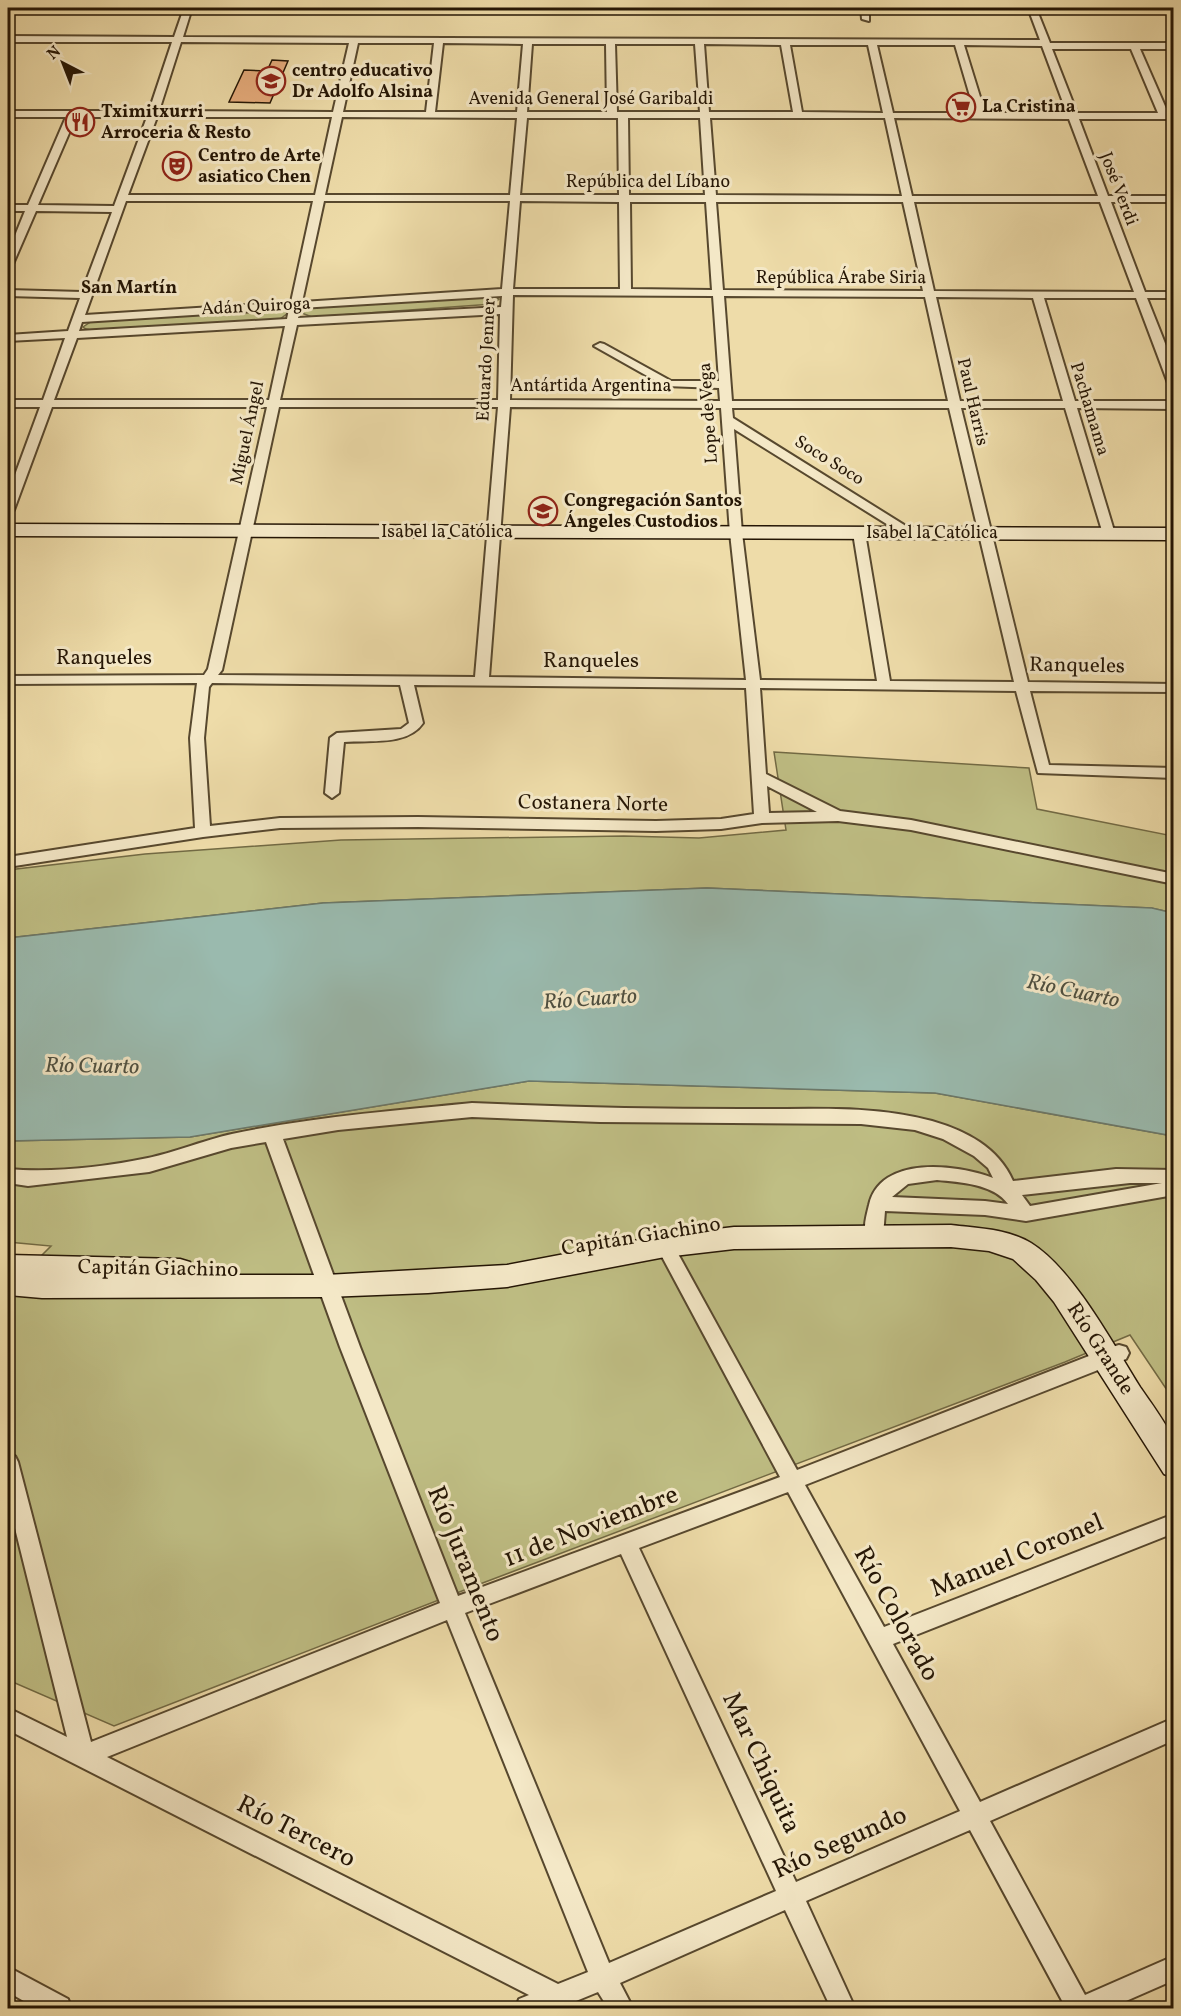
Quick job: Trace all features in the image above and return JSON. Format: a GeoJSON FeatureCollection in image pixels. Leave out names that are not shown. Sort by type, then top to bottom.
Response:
{"type":"FeatureCollection","features":[{"type":"Feature","properties":{"kind":"main road","name":"Isabel la Católica"},"geometry":{"type":"LineString","coordinates":[[8,530],[1173,534]]}},
{"type":"Feature","properties":{"kind":"main road","name":"Capitán Giachino"},"geometry":{"type":"LineString","coordinates":[[8,1266],[428,1282],[507,1275],[665,1245],[875,1221],[1012,1246]]}},
{"type":"Feature","properties":{"kind":"main road","name":"Capitán Giachino"},"geometry":{"type":"LineString","coordinates":[[8,1284],[42,1287],[323,1279],[526,1256],[655,1231],[740,1223],[875,1221],[970,1226],[1016,1233],[1040,1248],[1054,1261],[1113,1355],[1173,1436]]}},
{"type":"Feature","properties":{"kind":"main road","name":"Río Grande"},"geometry":{"type":"LineString","coordinates":[[1012,1246],[1022,1251],[1046,1272],[1113,1355],[1173,1465]]}},
{"type":"Feature","properties":{"kind":"street"},"geometry":{"type":"LineString","coordinates":[[8,510],[153,114],[188,8]]}},
{"type":"Feature","properties":{"kind":"street"},"geometry":{"type":"LineString","coordinates":[[865,8],[866,19]]}},
{"type":"Feature","properties":{"kind":"street","name":"José Verdi"},"geometry":{"type":"LineString","coordinates":[[1032,8],[1173,383]]}},
{"type":"Feature","properties":{"kind":"street"},"geometry":{"type":"LineString","coordinates":[[8,39],[872,41],[1173,46]]}},
{"type":"Feature","properties":{"kind":"street","name":"Miguel Ángel"},"geometry":{"type":"LineString","coordinates":[[203,832],[196,738],[202,686],[215,670],[354,40]]}},
{"type":"Feature","properties":{"kind":"street"},"geometry":{"type":"LineString","coordinates":[[430,115],[439,41]]}},
{"type":"Feature","properties":{"kind":"street","name":"Eduardo Jenner"},"geometry":{"type":"LineString","coordinates":[[482,681],[504,404],[506,310],[520,115],[528,41]]}},
{"type":"Feature","properties":{"kind":"street"},"geometry":{"type":"LineString","coordinates":[[610,41],[625,199],[627,294]]}},
{"type":"Feature","properties":{"kind":"street"},"geometry":{"type":"LineString","coordinates":[[785,41],[798,115]]}},
{"type":"Feature","properties":{"kind":"street","name":"Paul Harris"},"geometry":{"type":"LineString","coordinates":[[872,41],[984,534],[1020,687],[1043,770],[1173,773]]}},
{"type":"Feature","properties":{"kind":"street","name":"Lope de Vega"},"geometry":{"type":"LineString","coordinates":[[699,42],[736,533],[753,683],[762,818]]}},
{"type":"Feature","properties":{"kind":"street"},"geometry":{"type":"LineString","coordinates":[[958,42],[981,116]]}},
{"type":"Feature","properties":{"kind":"street"},"geometry":{"type":"LineString","coordinates":[[1134,46],[1169,116]]}},
{"type":"Feature","properties":{"kind":"street","name":"Avenida General José Garibaldi"},"geometry":{"type":"LineString","coordinates":[[8,114],[1169,116]]}},
{"type":"Feature","properties":{"kind":"street"},"geometry":{"type":"LineString","coordinates":[[8,264],[72,114]]}},
{"type":"Feature","properties":{"kind":"street","name":"República del Líbano"},"geometry":{"type":"LineString","coordinates":[[8,208],[319,198],[1173,199]]}},
{"type":"Feature","properties":{"kind":"street","name":"República Árabe Siria"},"geometry":{"type":"LineString","coordinates":[[509,292],[1173,295]]}},
{"type":"Feature","properties":{"kind":"street","name":"Adán Quiroga"},"geometry":{"type":"LineString","coordinates":[[76,320],[509,292]]}},
{"type":"Feature","properties":{"kind":"street"},"geometry":{"type":"LineString","coordinates":[[8,293],[85,295]]}},
{"type":"Feature","properties":{"kind":"street","name":"Pachamama"},"geometry":{"type":"LineString","coordinates":[[1036,294],[1109,534]]}},
{"type":"Feature","properties":{"kind":"street","name":"Adán Quiroga"},"geometry":{"type":"LineString","coordinates":[[8,338],[506,310]]}},
{"type":"Feature","properties":{"kind":"street"},"geometry":{"type":"LineString","coordinates":[[600,346],[669,384],[725,386]]}},
{"type":"Feature","properties":{"kind":"street","name":"Antártida Argentina"},"geometry":{"type":"LineString","coordinates":[[8,403],[1173,405]]}},
{"type":"Feature","properties":{"kind":"street","name":"Soco Soco"},"geometry":{"type":"LineString","coordinates":[[728,420],[911,533]]}},
{"type":"Feature","properties":{"kind":"street"},"geometry":{"type":"LineString","coordinates":[[859,533],[884,684]]}},
{"type":"Feature","properties":{"kind":"street","name":"Ranqueles"},"geometry":{"type":"LineString","coordinates":[[8,680],[207,679],[1173,688]]}},
{"type":"Feature","properties":{"kind":"street"},"geometry":{"type":"LineString","coordinates":[[332,793],[337,738],[403,733],[412,729],[416,723],[406,681]]}},
{"type":"Feature","properties":{"kind":"street"},"geometry":{"type":"LineString","coordinates":[[759,776],[838,816]]}},
{"type":"Feature","properties":{"kind":"street","name":"Costanera Norte"},"geometry":{"type":"LineString","coordinates":[[8,862],[203,832],[280,823],[418,822],[656,826],[721,824],[762,818],[838,816],[911,825],[1173,879]]}},
{"type":"Feature","properties":{"kind":"street"},"geometry":{"type":"LineString","coordinates":[[8,1176],[28,1179],[149,1165],[231,1141],[272,1134],[338,1124],[472,1110],[600,1115],[861,1117],[904,1120],[928,1126],[969,1144],[996,1165],[1026,1214]]}},
{"type":"Feature","properties":{"kind":"street","name":"Río Juramento"},"geometry":{"type":"LineString","coordinates":[[272,1134],[323,1279],[453,1608],[603,1978],[621,2008]]}},
{"type":"Feature","properties":{"kind":"street"},"geometry":{"type":"LineString","coordinates":[[1173,1178],[1138,1174],[1008,1188],[973,1178],[927,1172],[890,1186],[875,1221],[986,1208],[1026,1214],[1173,1188]]}},
{"type":"Feature","properties":{"kind":"street","name":"Río Colorado"},"geometry":{"type":"LineString","coordinates":[[665,1245],[880,1639],[973,1815],[1081,2008]]}},
{"type":"Feature","properties":{"kind":"street","name":"11 de Noviembre"},"geometry":{"type":"LineString","coordinates":[[83,1756],[453,1608],[792,1481],[1113,1355]]}},
{"type":"Feature","properties":{"kind":"street"},"geometry":{"type":"LineString","coordinates":[[8,1462],[83,1756]]}},
{"type":"Feature","properties":{"kind":"street","name":"Manuel Coronel"},"geometry":{"type":"LineString","coordinates":[[880,1639],[1173,1523]]}},
{"type":"Feature","properties":{"kind":"street","name":"Mar Chiquita"},"geometry":{"type":"LineString","coordinates":[[626,1542],[843,2008]]}},
{"type":"Feature","properties":{"kind":"street","name":"Río Tercero"},"geometry":{"type":"LineString","coordinates":[[8,1719],[558,1997]]}},
{"type":"Feature","properties":{"kind":"street","name":"Río Segundo"},"geometry":{"type":"LineString","coordinates":[[528,2008],[603,1978],[1173,1729]]}},
{"type":"Feature","properties":{"kind":"street"},"geometry":{"type":"LineString","coordinates":[[1081,2008],[1173,1968]]}},
{"type":"Feature","properties":{"kind":"street"},"geometry":{"type":"LineString","coordinates":[[8,1979],[58,2008]]}},
{"type":"Feature","properties":{"kind":"shaded area"},"geometry":{"type":"Polygon","coordinates":[[[492,295],[499,299],[493,304],[312,317],[299,312],[307,306],[492,295]]]}},
{"type":"Feature","properties":{"kind":"shaded area"},"geometry":{"type":"Polygon","coordinates":[[[281,309],[288,313],[280,319],[95,331],[83,327],[92,321],[281,309]]]}},
{"type":"Feature","properties":{"kind":"shaded area"},"geometry":{"type":"Polygon","coordinates":[[[774,752],[1029,768],[1037,809],[1173,836],[1174,913],[1151,908],[707,888],[323,903],[8,938],[8,870],[145,854],[341,840],[624,836],[699,838],[786,830],[774,752]]]}},
{"type":"Feature","properties":{"kind":"shaded area"},"geometry":{"type":"Polygon","coordinates":[[[529,1081],[935,1093],[1173,1136],[1173,1399],[1130,1335],[1065,1362],[114,1726],[8,1680],[8,1289],[51,1246],[8,1242],[8,1141],[190,1137],[529,1081]]]}},
{"type":"Feature","properties":{"kind":"water","name":"Río Cuarto"},"geometry":{"type":"Polygon","coordinates":[[[707,888],[1152,908],[1173,913],[1173,1136],[935,1093],[529,1081],[190,1137],[8,1141],[8,938],[323,903],[707,888]]]}},
{"type":"Feature","properties":{"kind":"building","name":"centro educativo Dr Adolfo Alsina"},"geometry":{"type":"Polygon","coordinates":[[[272,60],[288,61],[270,103],[229,102],[244,70],[267,71],[272,60]]]}},
{"type":"Feature","properties":{"kind":"place","name":"centro educativo Dr Adolfo Alsina"},"geometry":{"type":"Point","coordinates":[271,81]}},
{"type":"Feature","properties":{"kind":"place","name":"La Cristina"},"geometry":{"type":"Point","coordinates":[961,107]}},
{"type":"Feature","properties":{"kind":"place","name":"Tximitxurri Arroceria & Resto"},"geometry":{"type":"Point","coordinates":[80,122]}},
{"type":"Feature","properties":{"kind":"place","name":"Centro de Arte asiatico Chen"},"geometry":{"type":"Point","coordinates":[177,166]}},
{"type":"Feature","properties":{"kind":"place","name":"Congregación Santos Ángeles Custodios"},"geometry":{"type":"Point","coordinates":[543,511]}},
{"type":"Feature","properties":{"kind":"district","name":"San Martín"},"geometry":{"type":"Point","coordinates":[129,288]}}]}
